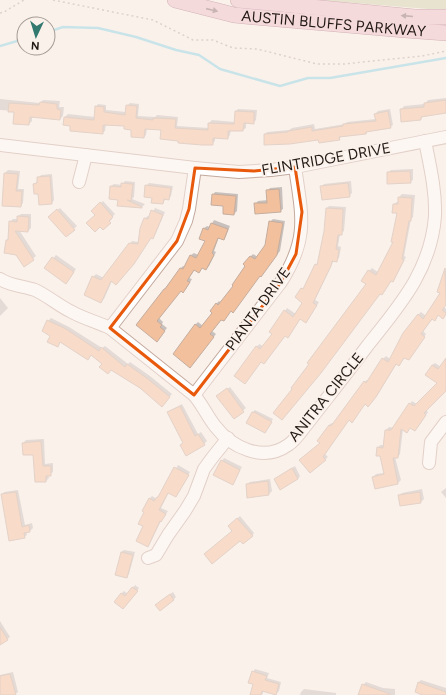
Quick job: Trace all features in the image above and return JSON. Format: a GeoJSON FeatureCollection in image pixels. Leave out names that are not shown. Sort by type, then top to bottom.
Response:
{"type":"FeatureCollection","features":[{"type":"Feature","properties":{"kind":"main road","name":"AUSTIN BLUFFS PARKWAY"},"geometry":{"type":"LineString","coordinates":[[175,0],[234,15],[446,33]]}},
{"type":"Feature","properties":{"kind":"main road","name":"AUSTIN BLUFFS PARKWAY"},"geometry":{"type":"LineString","coordinates":[[238,0],[415,17],[446,18]]}},
{"type":"Feature","properties":{"kind":"street","name":"FLINTRIDGE DRIVE"},"geometry":{"type":"LineString","coordinates":[[0,145],[239,172],[295,167],[446,137]]}},
{"type":"Feature","properties":{"kind":"street","name":"ANITRA CIRCLE"},"geometry":{"type":"LineString","coordinates":[[0,279],[12,284],[33,289],[44,294],[70,312],[110,328],[194,395],[202,404],[214,425],[228,438],[244,449],[261,453],[279,450],[296,438],[400,304],[413,286],[426,260],[433,232],[435,216],[434,188],[425,141]]}},
{"type":"Feature","properties":{"kind":"street"},"geometry":{"type":"LineString","coordinates":[[79,182],[86,155]]}},
{"type":"Feature","properties":{"kind":"street","name":"PIANTA DRIVE"},"geometry":{"type":"LineString","coordinates":[[194,395],[281,282],[290,268],[300,239],[302,212],[295,167]]}},
{"type":"Feature","properties":{"kind":"street"},"geometry":{"type":"LineString","coordinates":[[110,328],[177,241],[190,209],[194,168]]}},
{"type":"Feature","properties":{"kind":"street"},"geometry":{"type":"LineString","coordinates":[[429,463],[431,442],[446,422]]}},
{"type":"Feature","properties":{"kind":"street"},"geometry":{"type":"LineString","coordinates":[[148,558],[156,555],[194,496],[204,469],[228,438]]}},
{"type":"Feature","properties":{"kind":"path"},"geometry":{"type":"LineString","coordinates":[[0,12],[4,12],[24,0]]}},
{"type":"Feature","properties":{"kind":"path"},"geometry":{"type":"LineString","coordinates":[[53,0],[153,20],[193,40],[213,40],[233,48],[257,49],[316,64],[344,64],[422,56],[446,51]]}},
{"type":"Feature","properties":{"kind":"highlighted area"},"geometry":{"type":"Polygon","coordinates":[[[295,167],[302,212],[296,254],[281,282],[194,395],[110,328],[177,241],[189,209],[195,168],[254,171],[295,167]]]}},
{"type":"Feature","properties":{"kind":"green space"},"geometry":{"type":"Polygon","coordinates":[[[318,0],[446,0],[446,10],[428,9],[318,0]]]}},
{"type":"Feature","properties":{"kind":"building"},"geometry":{"type":"Polygon","coordinates":[[[446,100],[446,113],[421,117],[421,120],[401,122],[400,109],[424,107],[424,103],[446,100]]]}},
{"type":"Feature","properties":{"kind":"building"},"geometry":{"type":"Polygon","coordinates":[[[40,102],[57,104],[57,109],[61,110],[60,120],[30,117],[29,125],[13,124],[14,112],[8,112],[9,103],[39,105],[40,102]]]}},
{"type":"Feature","properties":{"kind":"building"},"geometry":{"type":"Polygon","coordinates":[[[126,105],[137,106],[136,118],[153,120],[153,118],[176,119],[175,128],[208,130],[208,123],[234,124],[235,111],[254,112],[254,124],[244,123],[243,131],[228,131],[228,139],[213,138],[213,145],[178,143],[178,141],[160,139],[161,130],[145,129],[144,138],[131,137],[131,130],[124,129],[124,126],[103,125],[103,134],[70,131],[70,126],[63,125],[64,117],[94,120],[95,106],[104,107],[104,112],[125,115],[126,105]]]}},
{"type":"Feature","properties":{"kind":"building"},"geometry":{"type":"Polygon","coordinates":[[[388,111],[391,128],[366,132],[366,134],[339,137],[340,140],[319,143],[318,140],[290,144],[264,145],[264,134],[288,132],[312,127],[312,131],[343,126],[343,124],[376,121],[374,114],[388,111]]]}},
{"type":"Feature","properties":{"kind":"building"},"geometry":{"type":"Polygon","coordinates":[[[410,171],[411,183],[387,184],[387,172],[410,171]]]}},
{"type":"Feature","properties":{"kind":"building"},"geometry":{"type":"Polygon","coordinates":[[[4,173],[18,174],[16,191],[22,191],[21,207],[2,206],[4,173]]]}},
{"type":"Feature","properties":{"kind":"building"},"geometry":{"type":"Polygon","coordinates":[[[50,176],[52,204],[39,205],[38,194],[34,194],[33,184],[37,183],[37,177],[50,176]]]}},
{"type":"Feature","properties":{"kind":"building"},"geometry":{"type":"Polygon","coordinates":[[[121,183],[133,184],[131,201],[127,200],[142,208],[117,206],[118,200],[109,199],[110,186],[121,187],[121,183]]]}},
{"type":"Feature","properties":{"kind":"building"},"geometry":{"type":"Polygon","coordinates":[[[348,183],[350,197],[322,200],[320,186],[348,183]]]}},
{"type":"Feature","properties":{"kind":"building"},"geometry":{"type":"Polygon","coordinates":[[[145,185],[171,188],[169,200],[164,199],[163,204],[151,203],[152,198],[144,197],[145,185]]]}},
{"type":"Feature","properties":{"kind":"building"},"geometry":{"type":"Polygon","coordinates":[[[279,189],[281,212],[255,214],[254,203],[267,203],[266,190],[279,189]]]}},
{"type":"Feature","properties":{"kind":"building"},"geometry":{"type":"Polygon","coordinates":[[[212,194],[236,196],[234,215],[223,214],[223,206],[211,205],[212,194]]]}},
{"type":"Feature","properties":{"kind":"building"},"geometry":{"type":"Polygon","coordinates":[[[398,197],[412,198],[411,221],[409,221],[402,259],[404,260],[393,282],[391,281],[382,295],[380,294],[321,373],[282,420],[273,413],[309,364],[307,363],[366,284],[361,281],[368,270],[376,275],[393,242],[391,242],[397,213],[392,213],[393,204],[398,204],[398,197]]]}},
{"type":"Feature","properties":{"kind":"building"},"geometry":{"type":"Polygon","coordinates":[[[100,202],[113,217],[109,221],[111,223],[103,230],[100,227],[95,232],[86,223],[95,215],[91,211],[100,202]]]}},
{"type":"Feature","properties":{"kind":"building"},"geometry":{"type":"Polygon","coordinates":[[[326,208],[343,209],[342,235],[338,235],[336,249],[339,250],[337,262],[332,261],[313,303],[317,305],[306,323],[300,319],[288,338],[285,336],[264,364],[261,362],[245,384],[234,376],[256,346],[260,349],[272,334],[269,332],[284,310],[293,317],[302,303],[295,297],[301,288],[303,289],[315,264],[317,265],[324,231],[326,208]]]}},
{"type":"Feature","properties":{"kind":"building"},"geometry":{"type":"Polygon","coordinates":[[[57,209],[75,230],[66,237],[48,217],[57,209]]]}},
{"type":"Feature","properties":{"kind":"building"},"geometry":{"type":"Polygon","coordinates":[[[151,210],[163,215],[153,239],[151,238],[134,264],[116,285],[111,281],[101,303],[84,295],[92,276],[101,280],[129,243],[138,244],[140,228],[144,218],[148,219],[151,210]]]}},
{"type":"Feature","properties":{"kind":"building"},"geometry":{"type":"Polygon","coordinates":[[[17,216],[29,217],[28,232],[15,231],[34,260],[24,267],[16,255],[4,253],[6,240],[8,240],[9,221],[17,222],[17,216]]]}},
{"type":"Feature","properties":{"kind":"building"},"geometry":{"type":"Polygon","coordinates":[[[269,221],[283,223],[277,255],[233,313],[231,311],[224,321],[221,320],[210,334],[214,337],[190,368],[173,354],[195,324],[200,328],[212,313],[210,311],[216,303],[218,305],[233,286],[232,285],[245,266],[243,264],[250,256],[255,259],[265,245],[269,221]]]}},
{"type":"Feature","properties":{"kind":"building"},"geometry":{"type":"Polygon","coordinates":[[[211,223],[228,229],[224,240],[218,238],[212,253],[214,255],[206,270],[202,268],[199,273],[194,270],[187,281],[190,282],[183,293],[181,291],[157,321],[162,325],[160,327],[165,331],[157,342],[136,325],[180,268],[183,269],[190,255],[196,258],[205,241],[199,239],[203,228],[208,230],[211,223]]]}},
{"type":"Feature","properties":{"kind":"building"},"geometry":{"type":"Polygon","coordinates":[[[52,257],[74,272],[66,284],[44,268],[52,257]]]}},
{"type":"Feature","properties":{"kind":"building"},"geometry":{"type":"Polygon","coordinates":[[[445,268],[446,305],[442,310],[446,314],[443,319],[438,315],[435,321],[432,319],[421,334],[425,337],[409,360],[404,358],[399,366],[396,364],[376,397],[368,407],[365,404],[352,423],[349,420],[323,457],[326,460],[310,473],[299,460],[320,443],[317,441],[329,425],[331,426],[364,381],[366,383],[382,358],[388,362],[403,333],[418,314],[423,319],[440,293],[437,292],[445,268]]]}},
{"type":"Feature","properties":{"kind":"building"},"geometry":{"type":"Polygon","coordinates":[[[47,320],[66,329],[99,351],[101,347],[125,367],[127,364],[170,397],[162,407],[140,388],[111,370],[108,374],[99,367],[102,364],[91,355],[88,360],[60,342],[58,347],[47,342],[50,336],[42,331],[47,320]]]}},
{"type":"Feature","properties":{"kind":"building"},"geometry":{"type":"Polygon","coordinates":[[[446,358],[446,391],[424,413],[426,415],[415,431],[410,428],[407,433],[401,429],[398,458],[393,458],[398,484],[375,489],[372,477],[384,474],[380,456],[376,456],[377,447],[383,448],[385,430],[391,430],[409,403],[414,406],[437,383],[425,375],[432,365],[438,369],[446,358]]]}},
{"type":"Feature","properties":{"kind":"building"},"geometry":{"type":"Polygon","coordinates":[[[227,388],[244,412],[234,419],[216,396],[227,388]]]}},
{"type":"Feature","properties":{"kind":"building"},"geometry":{"type":"Polygon","coordinates":[[[180,406],[195,436],[198,434],[205,445],[186,456],[180,445],[183,443],[167,412],[180,406]]]}},
{"type":"Feature","properties":{"kind":"building"},"geometry":{"type":"Polygon","coordinates":[[[252,412],[272,422],[265,433],[246,423],[252,412]]]}},
{"type":"Feature","properties":{"kind":"building"},"geometry":{"type":"Polygon","coordinates":[[[41,441],[43,466],[51,466],[51,476],[46,476],[46,482],[35,482],[33,455],[23,455],[22,443],[41,441]]]}},
{"type":"Feature","properties":{"kind":"building"},"geometry":{"type":"Polygon","coordinates":[[[221,460],[240,470],[233,485],[213,475],[221,460]]]}},
{"type":"Feature","properties":{"kind":"building"},"geometry":{"type":"Polygon","coordinates":[[[174,467],[189,475],[176,497],[168,493],[159,510],[166,514],[161,522],[160,521],[148,547],[136,541],[143,526],[138,524],[144,512],[142,511],[149,498],[154,501],[158,497],[174,467]]]}},
{"type":"Feature","properties":{"kind":"building"},"geometry":{"type":"Polygon","coordinates":[[[292,468],[298,479],[280,490],[274,479],[292,468]]]}},
{"type":"Feature","properties":{"kind":"building"},"geometry":{"type":"Polygon","coordinates":[[[268,481],[269,495],[247,498],[246,484],[268,481]]]}},
{"type":"Feature","properties":{"kind":"building"},"geometry":{"type":"Polygon","coordinates":[[[16,492],[22,527],[29,525],[30,532],[24,533],[25,538],[9,541],[1,494],[16,492]]]}},
{"type":"Feature","properties":{"kind":"building"},"geometry":{"type":"Polygon","coordinates":[[[420,492],[421,503],[400,506],[398,495],[420,492]]]}},
{"type":"Feature","properties":{"kind":"building"},"geometry":{"type":"Polygon","coordinates":[[[237,518],[253,536],[243,544],[240,541],[212,564],[204,554],[232,531],[228,526],[237,518]]]}},
{"type":"Feature","properties":{"kind":"building"},"geometry":{"type":"Polygon","coordinates":[[[121,552],[133,555],[127,578],[115,575],[121,552]]]}},
{"type":"Feature","properties":{"kind":"building"},"geometry":{"type":"Polygon","coordinates":[[[132,587],[138,591],[123,609],[114,602],[121,593],[125,596],[132,587]]]}},
{"type":"Feature","properties":{"kind":"building"},"geometry":{"type":"Polygon","coordinates":[[[170,594],[174,600],[160,611],[155,605],[170,594]]]}},
{"type":"Feature","properties":{"kind":"building"},"geometry":{"type":"Polygon","coordinates":[[[0,627],[8,640],[0,645],[0,627]]]}},
{"type":"Feature","properties":{"kind":"building"},"geometry":{"type":"Polygon","coordinates":[[[252,671],[267,676],[265,680],[279,684],[276,695],[262,691],[261,695],[250,695],[253,684],[248,683],[252,671]]]}},
{"type":"Feature","properties":{"kind":"building"},"geometry":{"type":"Polygon","coordinates":[[[10,674],[16,695],[0,695],[0,676],[10,674]]]}},
{"type":"Feature","properties":{"kind":"building"},"geometry":{"type":"Polygon","coordinates":[[[418,682],[446,692],[446,695],[422,695],[415,692],[418,682]]]}},
{"type":"Feature","properties":{"kind":"building"},"geometry":{"type":"Polygon","coordinates":[[[362,684],[390,694],[390,695],[358,695],[362,684]]]}},
{"type":"Feature","properties":{"kind":"waterway"},"geometry":{"type":"LineString","coordinates":[[56,29],[63,27],[98,28],[136,37],[176,50],[199,55],[220,69],[280,86],[308,78],[330,78],[446,58]]}},
{"type":"Feature","properties":{"kind":"waterway"},"geometry":{"type":"LineString","coordinates":[[0,46],[16,41]]}}]}
